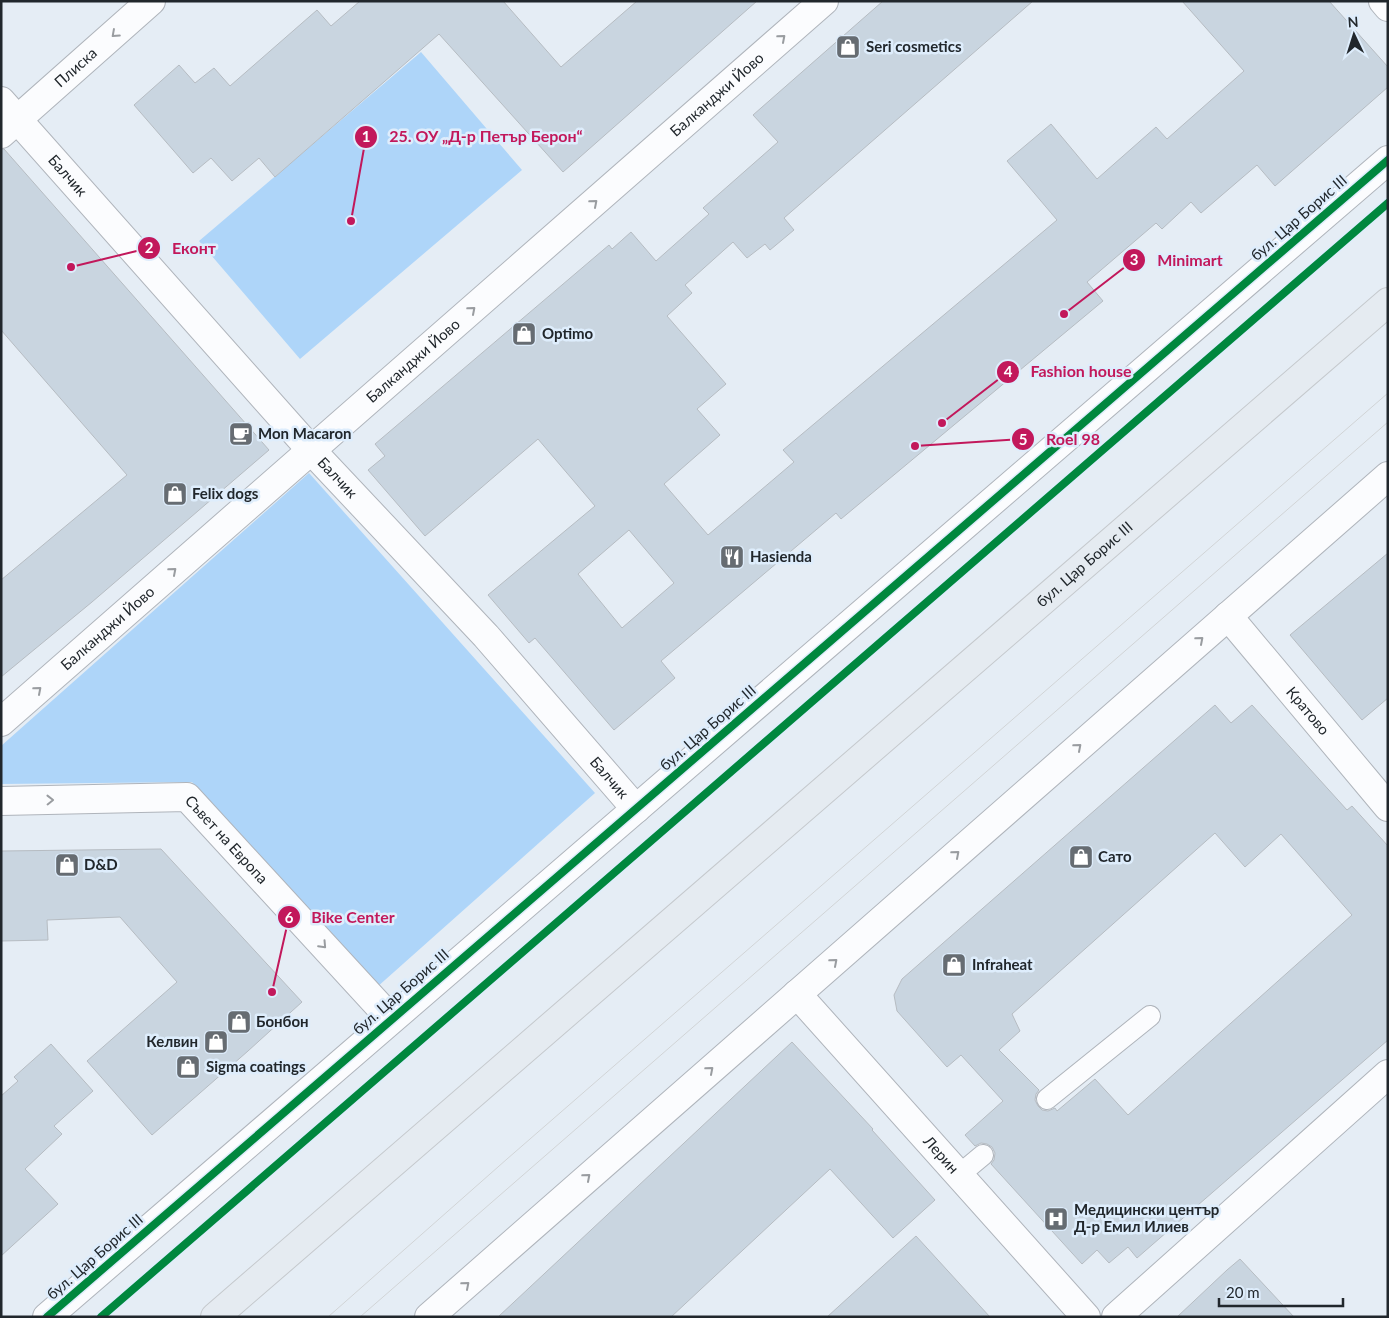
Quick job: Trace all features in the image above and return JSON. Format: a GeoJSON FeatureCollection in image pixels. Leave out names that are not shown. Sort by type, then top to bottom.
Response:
{"type":"FeatureCollection","features":[{"type":"Feature","properties":{"kind":"main road","name":"бул. Цар Борис III"},"geometry":{"type":"LineString","coordinates":[[215,1317],[1388,302]]}},
{"type":"Feature","properties":{"kind":"street","name":"Плиска"},"geometry":{"type":"LineString","coordinates":[[7,119],[151,1]]}},
{"type":"Feature","properties":{"kind":"street","name":"Балканджи Йово"},"geometry":{"type":"LineString","coordinates":[[1,722],[824,1]]}},
{"type":"Feature","properties":{"kind":"street"},"geometry":{"type":"LineString","coordinates":[[1383,1],[1388,7]]}},
{"type":"Feature","properties":{"kind":"street","name":"Балчик"},"geometry":{"type":"LineString","coordinates":[[7,119],[311,450],[486,636],[636,808]]}},
{"type":"Feature","properties":{"kind":"street","name":"бул. Цар Борис III"},"geometry":{"type":"LineString","coordinates":[[47,1317],[1388,160]]}},
{"type":"Feature","properties":{"kind":"street"},"geometry":{"type":"LineString","coordinates":[[429,1317],[1388,476]]}},
{"type":"Feature","properties":{"kind":"street","name":"Кратово"},"geometry":{"type":"LineString","coordinates":[[1228,616],[1388,807]]}},
{"type":"Feature","properties":{"kind":"street","name":"Съвет на Европа"},"geometry":{"type":"LineString","coordinates":[[1,801],[187,797],[391,1019]]}},
{"type":"Feature","properties":{"kind":"street","name":"Лерин"},"geometry":{"type":"LineString","coordinates":[[797,994],[1086,1317]]}},
{"type":"Feature","properties":{"kind":"street"},"geometry":{"type":"LineString","coordinates":[[1116,1317],[1388,1074]]}},
{"type":"Feature","properties":{"kind":"lane"},"geometry":{"type":"LineString","coordinates":[[1047,1099],[1150,1016]]}},
{"type":"Feature","properties":{"kind":"lane"},"geometry":{"type":"LineString","coordinates":[[959,1175],[983,1155]]}},
{"type":"Feature","properties":{"kind":"shaded area"},"geometry":{"type":"Polygon","coordinates":[[[421,52],[522,170],[300,359],[199,241],[421,52]]]}},
{"type":"Feature","properties":{"kind":"shaded area"},"geometry":{"type":"Polygon","coordinates":[[[309,473],[595,793],[376,988],[192,782],[1,784],[1,746],[309,473]]]}},
{"type":"Feature","properties":{"kind":"building"},"geometry":{"type":"Polygon","coordinates":[[[360,1],[503,1],[561,67],[637,1],[757,1],[563,172],[439,34],[275,177],[259,158],[232,181],[211,158],[193,173],[134,105],[179,65],[195,83],[214,68],[230,86],[317,10],[331,26],[360,1]]]}},
{"type":"Feature","properties":{"kind":"building"},"geometry":{"type":"Polygon","coordinates":[[[883,1],[1033,1],[784,218],[794,230],[770,250],[765,244],[747,258],[733,242],[685,285],[692,293],[667,316],[726,384],[697,409],[720,435],[664,484],[708,535],[794,462],[783,450],[1057,220],[1007,161],[1051,124],[1097,179],[1156,127],[1167,139],[1244,71],[1182,1],[1329,1],[1388,67],[1388,87],[1275,186],[1257,165],[1201,213],[1191,202],[1162,229],[1156,223],[1087,282],[1103,301],[841,519],[836,513],[661,661],[675,678],[614,730],[535,638],[529,643],[488,595],[595,506],[538,439],[425,536],[368,470],[385,456],[375,444],[609,245],[612,249],[631,232],[656,261],[709,214],[703,208],[778,142],[753,115],[883,1]],[[629,530],[578,574],[622,628],[674,583],[629,530]]]}},
{"type":"Feature","properties":{"kind":"building"},"geometry":{"type":"Polygon","coordinates":[[[1,149],[4,149],[269,450],[92,602],[1,677],[1,580],[127,475],[1,330],[1,149]]]}},
{"type":"Feature","properties":{"kind":"building"},"geometry":{"type":"Polygon","coordinates":[[[1388,553],[1388,698],[1362,720],[1290,635],[1388,553]]]}},
{"type":"Feature","properties":{"kind":"building"},"geometry":{"type":"Polygon","coordinates":[[[1215,705],[1231,723],[1252,705],[1347,810],[1352,806],[1388,846],[1388,1040],[1137,1258],[1128,1247],[1109,1263],[1097,1250],[1082,1264],[991,1164],[995,1153],[992,1147],[981,1143],[975,1146],[965,1135],[1003,1101],[961,1055],[947,1067],[897,1011],[894,995],[902,979],[1215,705]],[[1215,833],[1012,1014],[1020,1031],[999,1050],[1039,1090],[1035,1100],[1042,1110],[1048,1111],[1055,1108],[1057,1111],[1095,1079],[1128,1115],[1352,915],[1281,834],[1245,867],[1215,833]]]}},
{"type":"Feature","properties":{"kind":"building"},"geometry":{"type":"Polygon","coordinates":[[[161,849],[302,1002],[152,1135],[87,1061],[177,982],[120,917],[47,920],[48,940],[1,941],[1,851],[161,849]]]}},
{"type":"Feature","properties":{"kind":"building"},"geometry":{"type":"Polygon","coordinates":[[[792,1042],[873,1129],[935,1200],[893,1238],[830,1169],[671,1317],[498,1317],[792,1042]]]}},
{"type":"Feature","properties":{"kind":"building"},"geometry":{"type":"Polygon","coordinates":[[[51,1044],[93,1091],[54,1126],[62,1134],[25,1169],[58,1204],[1,1256],[1,1096],[18,1081],[14,1077],[51,1044]]]}},
{"type":"Feature","properties":{"kind":"building"},"geometry":{"type":"Polygon","coordinates":[[[916,1236],[990,1317],[827,1317],[916,1236]]]}},
{"type":"Feature","properties":{"kind":"building"},"geometry":{"type":"Polygon","coordinates":[[[1240,1259],[1294,1317],[1177,1317],[1227,1270],[1240,1259]]]}},
{"type":"Feature","properties":{"kind":"tram line"},"geometry":{"type":"LineString","coordinates":[[328,1317],[1388,393]]}},
{"type":"Feature","properties":{"kind":"tram line"},"geometry":{"type":"LineString","coordinates":[[360,1317],[1388,422]]}},
{"type":"Feature","properties":{"kind":"cycle path"},"geometry":{"type":"LineString","coordinates":[[47,1317],[1388,160]]}},
{"type":"Feature","properties":{"kind":"cycle path"},"geometry":{"type":"LineString","coordinates":[[101,1317],[1388,203]]}},
{"type":"Feature","properties":{"kind":"place","name":"Seri cosmetics"},"geometry":{"type":"Point","coordinates":[848,47]}},
{"type":"Feature","properties":{"kind":"place","name":"25. ОУ „Д-р Петър Берон“"},"geometry":{"type":"Point","coordinates":[351,221]}},
{"type":"Feature","properties":{"kind":"place","name":"Еконт"},"geometry":{"type":"Point","coordinates":[71,267]}},
{"type":"Feature","properties":{"kind":"place","name":"Minimart"},"geometry":{"type":"Point","coordinates":[1064,314]}},
{"type":"Feature","properties":{"kind":"place","name":"Optimo"},"geometry":{"type":"Point","coordinates":[524,334]}},
{"type":"Feature","properties":{"kind":"place","name":"Fashion house"},"geometry":{"type":"Point","coordinates":[942,423]}},
{"type":"Feature","properties":{"kind":"place","name":"Mon Macaron"},"geometry":{"type":"Point","coordinates":[241,434]}},
{"type":"Feature","properties":{"kind":"place","name":"Roel 98"},"geometry":{"type":"Point","coordinates":[915,446]}},
{"type":"Feature","properties":{"kind":"place","name":"Felix dogs"},"geometry":{"type":"Point","coordinates":[175,494]}},
{"type":"Feature","properties":{"kind":"place","name":"Hasienda"},"geometry":{"type":"Point","coordinates":[732,557]}},
{"type":"Feature","properties":{"kind":"place","name":"Сато"},"geometry":{"type":"Point","coordinates":[1081,857]}},
{"type":"Feature","properties":{"kind":"place","name":"D&D"},"geometry":{"type":"Point","coordinates":[67,865]}},
{"type":"Feature","properties":{"kind":"place","name":"Infraheat"},"geometry":{"type":"Point","coordinates":[954,965]}},
{"type":"Feature","properties":{"kind":"place","name":"Bike Center"},"geometry":{"type":"Point","coordinates":[272,992]}},
{"type":"Feature","properties":{"kind":"place","name":"Бонбон"},"geometry":{"type":"Point","coordinates":[239,1022]}},
{"type":"Feature","properties":{"kind":"place","name":"Келвин"},"geometry":{"type":"Point","coordinates":[216,1042]}},
{"type":"Feature","properties":{"kind":"place","name":"Sigma coatings"},"geometry":{"type":"Point","coordinates":[188,1067]}},
{"type":"Feature","properties":{"kind":"place","name":"Медицински център Д-р Емил Илиев"},"geometry":{"type":"Point","coordinates":[1056,1219]}}]}
